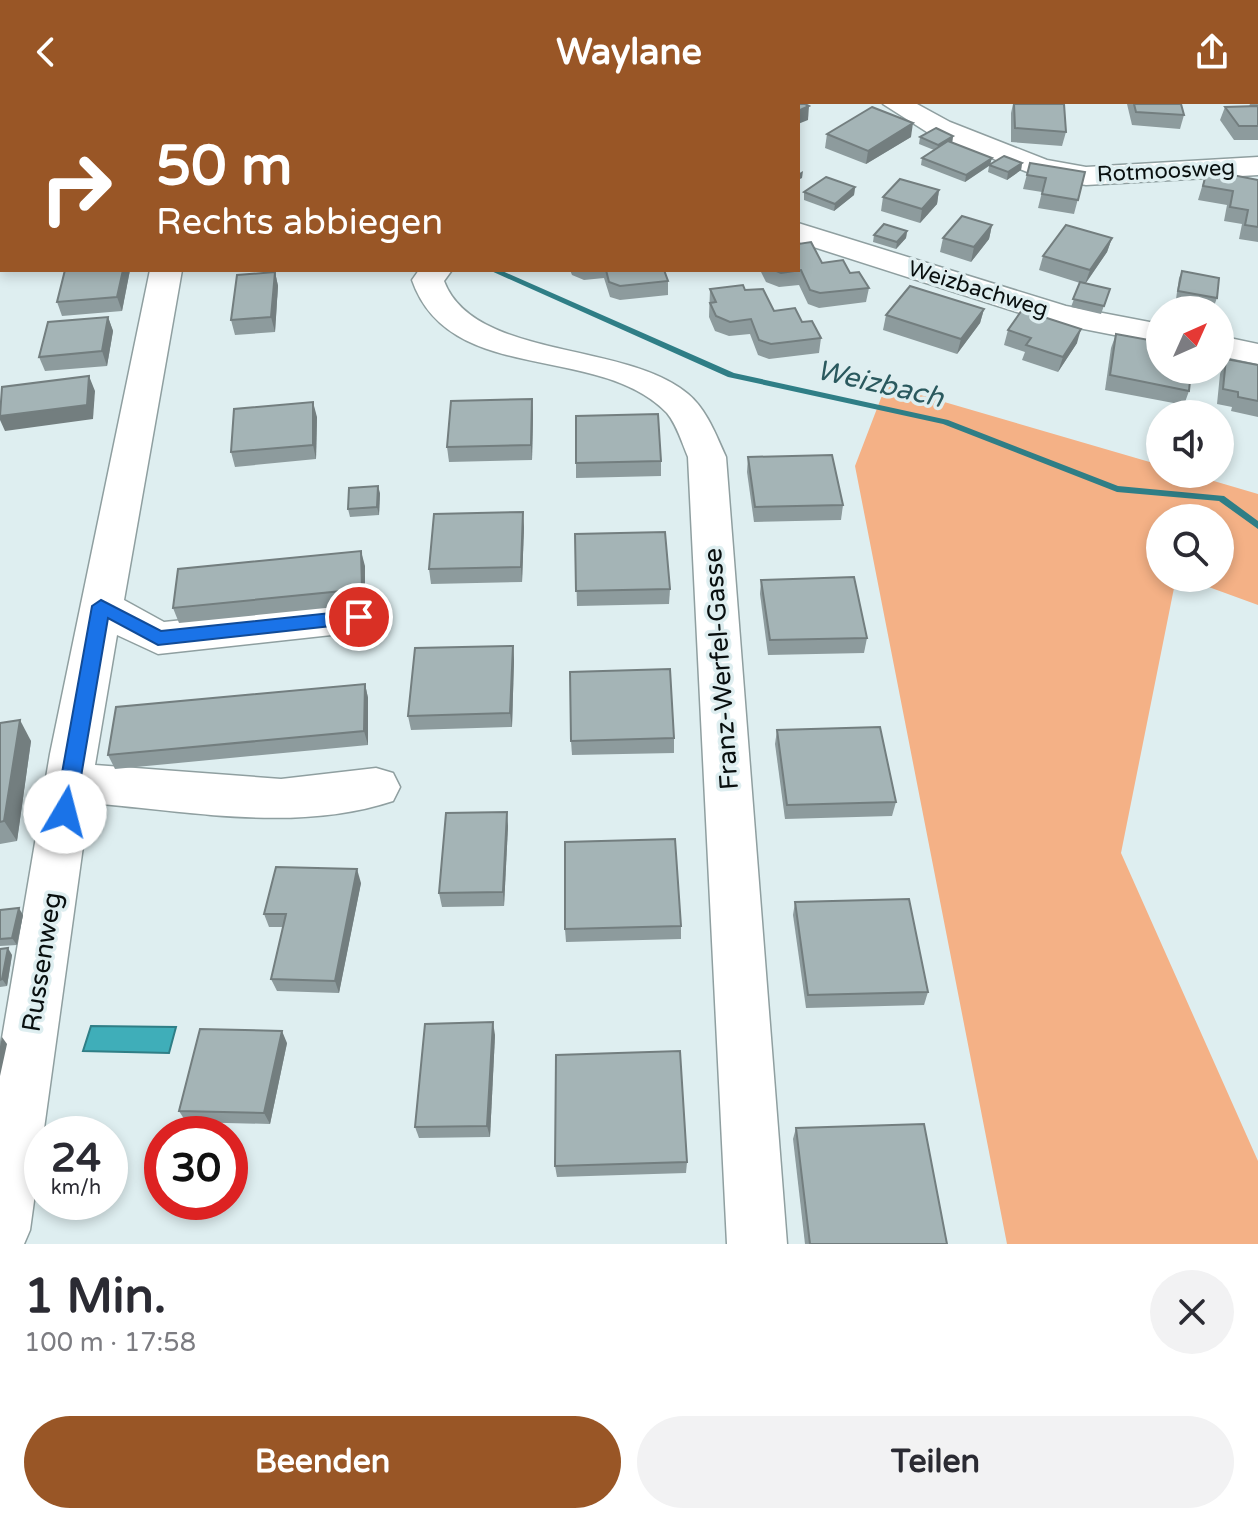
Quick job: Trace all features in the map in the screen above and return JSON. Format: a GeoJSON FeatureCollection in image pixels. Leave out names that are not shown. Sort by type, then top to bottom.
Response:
{"type":"FeatureCollection","features":[{"type":"Feature","properties":{"kind":"street","name":"Rotmoosweg"},"geometry":{"type":"LineString","coordinates":[[897,104],[940,128],[1040,168],[1086,176],[1258,166]]}},
{"type":"Feature","properties":{"kind":"street","name":"Weizbachweg"},"geometry":{"type":"LineString","coordinates":[[800,233],[1060,315],[1146,331]]}},
{"type":"Feature","properties":{"kind":"street","name":"Russenweg"},"geometry":{"type":"LineString","coordinates":[[0,1230],[69,782],[166,272]]}},
{"type":"Feature","properties":{"kind":"street","name":"Franz-Werfel-Gasse"},"geometry":{"type":"LineString","coordinates":[[434,272],[428,280],[430,296],[464,327],[642,383],[675,401],[695,428],[707,457],[757,1244]]}},
{"type":"Feature","properties":{"kind":"street"},"geometry":{"type":"LineString","coordinates":[[1234,349],[1258,354]]}},
{"type":"Feature","properties":{"kind":"street"},"geometry":{"type":"LineString","coordinates":[[101,606],[158,638],[359,617]]}},
{"type":"Feature","properties":{"kind":"street"},"geometry":{"type":"LineString","coordinates":[[69,782],[281,799],[376,787]]}},
{"type":"Feature","properties":{"kind":"shaded area"},"geometry":{"type":"Polygon","coordinates":[[[886,385],[1146,461],[1146,488],[1234,487],[1258,494],[1258,605],[1222,592],[1234,592],[1234,504],[1146,504],[1146,592],[1173,592],[1121,853],[1258,1161],[1258,1244],[1007,1244],[855,466],[886,385]]]}},
{"type":"Feature","properties":{"kind":"water"},"geometry":{"type":"Polygon","coordinates":[[[91,1026],[176,1027],[169,1053],[83,1051],[91,1026]]]}},
{"type":"Feature","properties":{"kind":"building"},"geometry":{"type":"Polygon","coordinates":[[[1014,104],[1064,104],[1066,132],[1015,128],[1014,104]]]}},
{"type":"Feature","properties":{"kind":"building"},"geometry":{"type":"Polygon","coordinates":[[[1134,104],[1181,104],[1184,115],[1136,112],[1134,104]]]}},
{"type":"Feature","properties":{"kind":"building"},"geometry":{"type":"Polygon","coordinates":[[[1258,106],[1258,126],[1239,126],[1225,107],[1258,106]]]}},
{"type":"Feature","properties":{"kind":"building"},"geometry":{"type":"Polygon","coordinates":[[[872,107],[913,123],[868,151],[827,134],[872,107]]]}},
{"type":"Feature","properties":{"kind":"building"},"geometry":{"type":"Polygon","coordinates":[[[936,128],[953,136],[938,145],[920,137],[936,128]]]}},
{"type":"Feature","properties":{"kind":"building"},"geometry":{"type":"Polygon","coordinates":[[[948,141],[992,158],[966,175],[922,158],[948,141]]]}},
{"type":"Feature","properties":{"kind":"building"},"geometry":{"type":"Polygon","coordinates":[[[1004,156],[1022,163],[1008,172],[989,165],[1004,156]]]}},
{"type":"Feature","properties":{"kind":"building"},"geometry":{"type":"Polygon","coordinates":[[[1030,163],[1085,172],[1078,200],[1042,194],[1046,178],[1027,175],[1030,163]]]}},
{"type":"Feature","properties":{"kind":"building"},"geometry":{"type":"Polygon","coordinates":[[[1207,170],[1258,180],[1258,227],[1245,225],[1248,210],[1230,207],[1233,191],[1203,186],[1207,170]]]}},
{"type":"Feature","properties":{"kind":"building"},"geometry":{"type":"Polygon","coordinates":[[[826,177],[855,187],[835,204],[804,192],[826,177]]]}},
{"type":"Feature","properties":{"kind":"building"},"geometry":{"type":"Polygon","coordinates":[[[900,179],[939,190],[922,209],[883,197],[900,179]]]}},
{"type":"Feature","properties":{"kind":"building"},"geometry":{"type":"Polygon","coordinates":[[[962,216],[992,225],[974,247],[943,238],[962,216]]]}},
{"type":"Feature","properties":{"kind":"building"},"geometry":{"type":"Polygon","coordinates":[[[884,224],[907,231],[897,242],[874,235],[884,224]]]}},
{"type":"Feature","properties":{"kind":"building"},"geometry":{"type":"Polygon","coordinates":[[[1066,225],[1112,238],[1090,270],[1043,256],[1066,225]]]}},
{"type":"Feature","properties":{"kind":"building"},"geometry":{"type":"Polygon","coordinates":[[[811,242],[822,263],[843,260],[850,273],[859,272],[869,288],[820,293],[810,290],[800,270],[800,244],[811,242]]]}},
{"type":"Feature","properties":{"kind":"building"},"geometry":{"type":"Polygon","coordinates":[[[1182,271],[1219,278],[1217,296],[1178,291],[1182,271]]]}},
{"type":"Feature","properties":{"kind":"building"},"geometry":{"type":"Polygon","coordinates":[[[64,272],[123,272],[117,297],[57,302],[64,272]]]}},
{"type":"Feature","properties":{"kind":"building"},"geometry":{"type":"Polygon","coordinates":[[[275,272],[271,317],[231,320],[237,275],[275,272]]]}},
{"type":"Feature","properties":{"kind":"building"},"geometry":{"type":"Polygon","coordinates":[[[606,272],[665,272],[668,281],[620,286],[609,282],[606,272]]]}},
{"type":"Feature","properties":{"kind":"building"},"geometry":{"type":"Polygon","coordinates":[[[1080,282],[1110,289],[1104,306],[1073,299],[1080,282]]]}},
{"type":"Feature","properties":{"kind":"building"},"geometry":{"type":"Polygon","coordinates":[[[743,285],[745,290],[763,289],[774,311],[795,308],[802,322],[812,321],[821,338],[771,344],[759,340],[751,319],[730,322],[716,316],[710,303],[716,302],[710,289],[743,285]]]}},
{"type":"Feature","properties":{"kind":"building"},"geometry":{"type":"Polygon","coordinates":[[[910,286],[984,309],[961,339],[886,315],[910,286]]]}},
{"type":"Feature","properties":{"kind":"building"},"geometry":{"type":"Polygon","coordinates":[[[1022,310],[1081,329],[1063,357],[1026,345],[1031,338],[1008,330],[1022,310]]]}},
{"type":"Feature","properties":{"kind":"building"},"geometry":{"type":"Polygon","coordinates":[[[108,317],[102,351],[39,357],[48,322],[108,317]]]}},
{"type":"Feature","properties":{"kind":"building"},"geometry":{"type":"Polygon","coordinates":[[[1116,334],[1146,339],[1146,382],[1110,375],[1116,334]]]}},
{"type":"Feature","properties":{"kind":"building"},"geometry":{"type":"Polygon","coordinates":[[[1234,360],[1258,365],[1258,401],[1238,397],[1238,392],[1223,389],[1224,384],[1234,384],[1234,360]]]}},
{"type":"Feature","properties":{"kind":"building"},"geometry":{"type":"Polygon","coordinates":[[[89,376],[87,405],[0,416],[2,387],[89,376]]]}},
{"type":"Feature","properties":{"kind":"building"},"geometry":{"type":"Polygon","coordinates":[[[1154,384],[1190,384],[1189,391],[1154,384]]]}},
{"type":"Feature","properties":{"kind":"building"},"geometry":{"type":"Polygon","coordinates":[[[532,399],[531,445],[447,447],[451,401],[532,399]]]}},
{"type":"Feature","properties":{"kind":"building"},"geometry":{"type":"Polygon","coordinates":[[[313,402],[313,445],[231,452],[234,409],[313,402]]]}},
{"type":"Feature","properties":{"kind":"building"},"geometry":{"type":"Polygon","coordinates":[[[658,414],[661,461],[576,463],[576,416],[658,414]]]}},
{"type":"Feature","properties":{"kind":"building"},"geometry":{"type":"Polygon","coordinates":[[[832,455],[843,505],[755,507],[748,457],[832,455]]]}},
{"type":"Feature","properties":{"kind":"building"},"geometry":{"type":"Polygon","coordinates":[[[378,486],[377,507],[348,509],[349,488],[378,486]]]}},
{"type":"Feature","properties":{"kind":"building"},"geometry":{"type":"Polygon","coordinates":[[[523,512],[521,567],[429,569],[434,514],[523,512]]]}},
{"type":"Feature","properties":{"kind":"building"},"geometry":{"type":"Polygon","coordinates":[[[665,532],[670,589],[576,591],[575,534],[665,532]]]}},
{"type":"Feature","properties":{"kind":"building"},"geometry":{"type":"Polygon","coordinates":[[[361,551],[362,589],[173,608],[178,569],[361,551]]]}},
{"type":"Feature","properties":{"kind":"building"},"geometry":{"type":"Polygon","coordinates":[[[854,577],[867,638],[770,640],[761,580],[854,577]]]}},
{"type":"Feature","properties":{"kind":"building"},"geometry":{"type":"Polygon","coordinates":[[[513,646],[510,713],[408,716],[415,648],[513,646]]]}},
{"type":"Feature","properties":{"kind":"building"},"geometry":{"type":"Polygon","coordinates":[[[670,669],[674,738],[571,741],[570,672],[670,669]]]}},
{"type":"Feature","properties":{"kind":"building"},"geometry":{"type":"Polygon","coordinates":[[[365,684],[364,731],[108,755],[116,707],[365,684]]]}},
{"type":"Feature","properties":{"kind":"building"},"geometry":{"type":"Polygon","coordinates":[[[20,720],[4,821],[0,822],[0,723],[20,720]]]}},
{"type":"Feature","properties":{"kind":"building"},"geometry":{"type":"Polygon","coordinates":[[[880,727],[896,802],[787,805],[777,730],[880,727]]]}},
{"type":"Feature","properties":{"kind":"building"},"geometry":{"type":"Polygon","coordinates":[[[507,812],[503,892],[439,893],[446,813],[507,812]]]}},
{"type":"Feature","properties":{"kind":"building"},"geometry":{"type":"Polygon","coordinates":[[[675,839],[681,926],[565,929],[565,842],[675,839]]]}},
{"type":"Feature","properties":{"kind":"building"},"geometry":{"type":"Polygon","coordinates":[[[276,867],[357,869],[335,981],[271,979],[286,914],[264,914],[276,867]]]}},
{"type":"Feature","properties":{"kind":"building"},"geometry":{"type":"Polygon","coordinates":[[[909,899],[928,992],[808,995],[795,902],[909,899]]]}},
{"type":"Feature","properties":{"kind":"building"},"geometry":{"type":"Polygon","coordinates":[[[19,908],[12,938],[0,939],[0,910],[19,908]]]}},
{"type":"Feature","properties":{"kind":"building"},"geometry":{"type":"Polygon","coordinates":[[[8,948],[2,979],[0,980],[0,949],[8,948]]]}},
{"type":"Feature","properties":{"kind":"building"},"geometry":{"type":"Polygon","coordinates":[[[493,1022],[487,1126],[415,1127],[425,1024],[493,1022]]]}},
{"type":"Feature","properties":{"kind":"building"},"geometry":{"type":"Polygon","coordinates":[[[200,1029],[282,1031],[264,1113],[179,1111],[200,1029]]]}},
{"type":"Feature","properties":{"kind":"building"},"geometry":{"type":"Polygon","coordinates":[[[680,1051],[687,1162],[555,1166],[556,1055],[680,1051]]]}},
{"type":"Feature","properties":{"kind":"building"},"geometry":{"type":"Polygon","coordinates":[[[924,1124],[947,1244],[810,1244],[796,1128],[924,1124]]]}},
{"type":"Feature","properties":{"kind":"waterway","name":"Weizbach"},"geometry":{"type":"LineString","coordinates":[[498,272],[731,375],[945,422],[1117,489],[1221,498],[1258,526]]}},
{"type":"Feature","properties":{"kind":"route"},"geometry":{"type":"LineString","coordinates":[[65,812],[101,606],[158,638],[359,617]]}}]}
